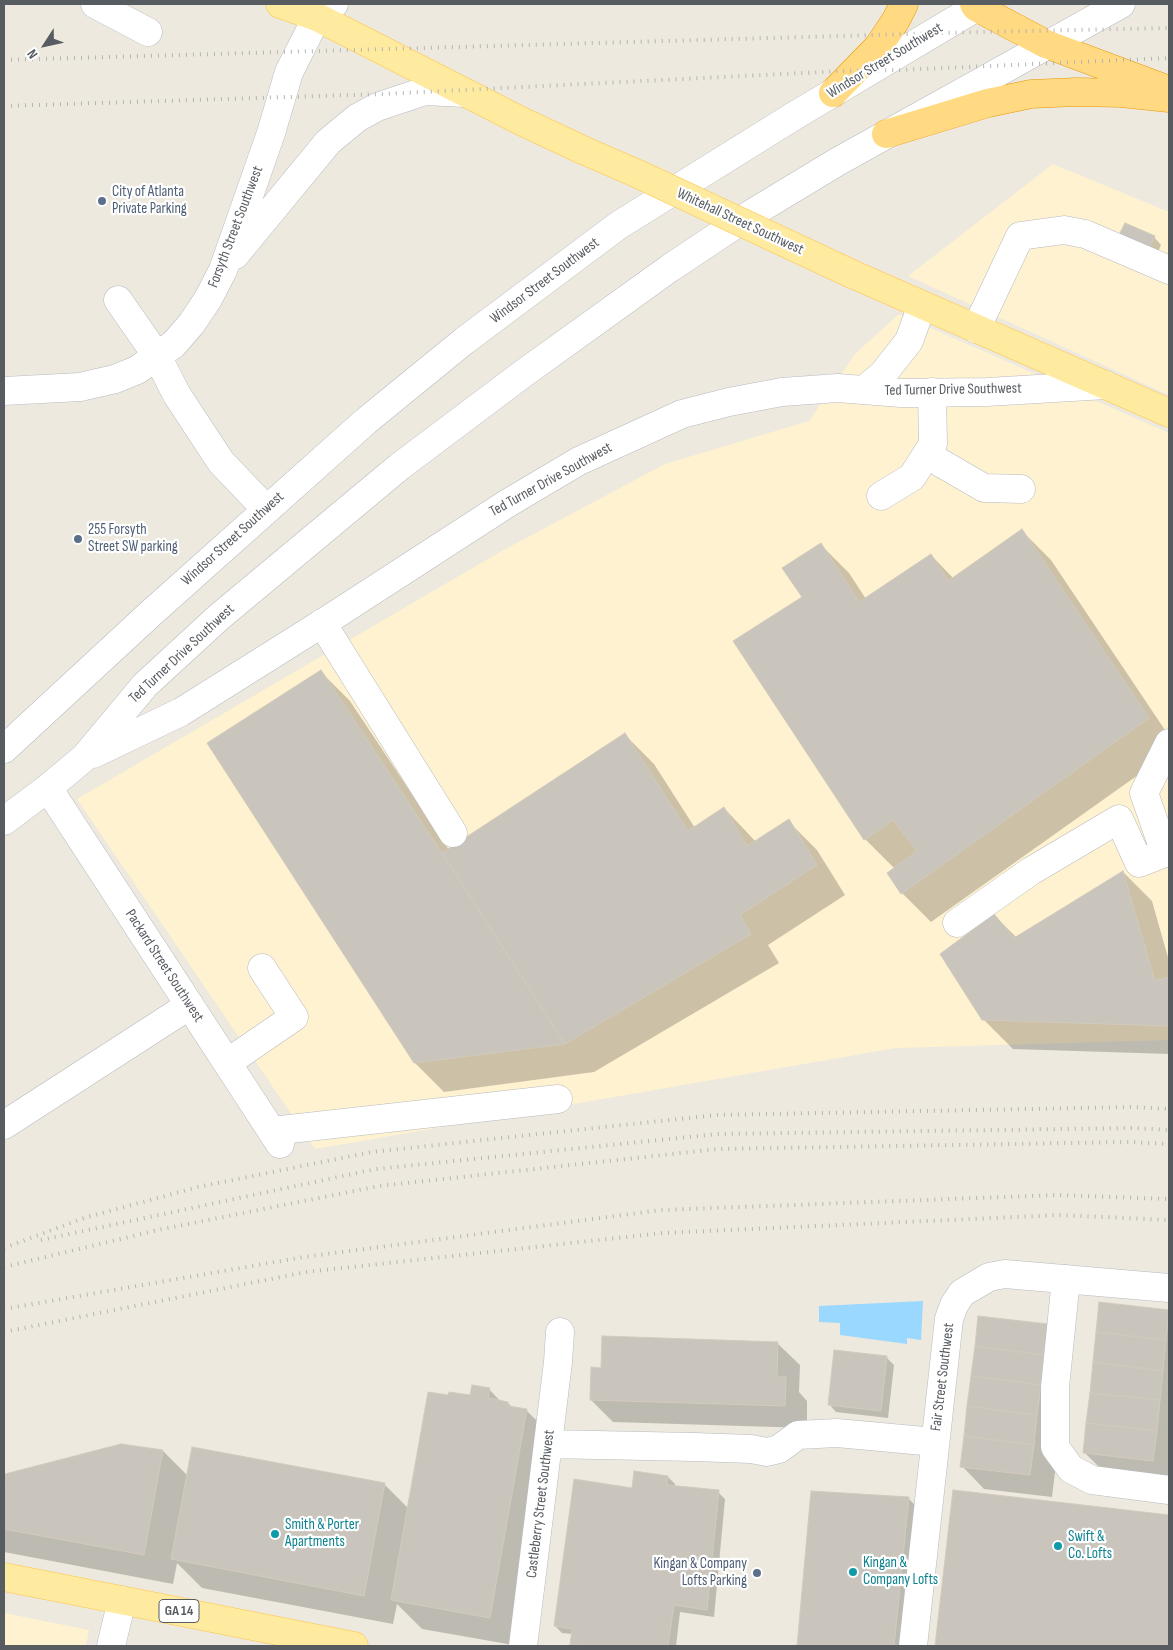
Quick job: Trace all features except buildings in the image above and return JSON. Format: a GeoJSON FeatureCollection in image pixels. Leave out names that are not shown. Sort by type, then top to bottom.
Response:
{"type":"FeatureCollection","features":[{"type":"Feature","properties":{"kind":"highway"},"geometry":{"type":"LineString","coordinates":[[833,93],[878,47],[904,4]]}},
{"type":"Feature","properties":{"kind":"highway"},"geometry":{"type":"LineString","coordinates":[[977,5],[1046,44],[1169,90]]}},
{"type":"Feature","properties":{"kind":"highway"},"geometry":{"type":"LineString","coordinates":[[886,134],[988,103],[1031,94],[1121,93],[1169,98]]}},
{"type":"Feature","properties":{"kind":"main road","name":"Whitehall Street Southwest"},"geometry":{"type":"LineString","coordinates":[[280,4],[321,8],[465,93],[521,122],[638,174],[852,274],[1169,413]]}},
{"type":"Feature","properties":{"kind":"main road","name":"GA 14"},"geometry":{"type":"LineString","coordinates":[[4,1577],[122,1600],[302,1641],[354,1646]]}},
{"type":"Feature","properties":{"kind":"street"},"geometry":{"type":"LineString","coordinates":[[95,4],[148,32]]}},
{"type":"Feature","properties":{"kind":"street"},"geometry":{"type":"LineString","coordinates":[[886,134],[1046,44],[1122,4]]}},
{"type":"Feature","properties":{"kind":"street","name":"Windsor Street Southwest"},"geometry":{"type":"LineString","coordinates":[[4,749],[150,614],[366,420],[464,341],[619,225],[977,5]]}},
{"type":"Feature","properties":{"kind":"street","name":"Forsyth Street Southwest"},"geometry":{"type":"LineString","coordinates":[[4,391],[80,386],[106,381],[137,370],[174,344],[192,324],[223,270],[271,133],[289,72],[321,8]]}},
{"type":"Feature","properties":{"kind":"street"},"geometry":{"type":"LineString","coordinates":[[223,270],[328,142],[357,118],[377,107],[425,91],[465,93]]}},
{"type":"Feature","properties":{"kind":"street","name":"Ted Turner Drive Southwest"},"geometry":{"type":"LineString","coordinates":[[4,821],[85,757],[144,685],[219,617],[399,467],[524,373],[670,268],[751,214],[886,134]]}},
{"type":"Feature","properties":{"kind":"street"},"geometry":{"type":"LineString","coordinates":[[976,329],[1020,236],[1064,230],[1085,234],[1169,270]]}},
{"type":"Feature","properties":{"kind":"street"},"geometry":{"type":"LineString","coordinates":[[118,300],[157,356],[177,394],[221,462],[266,509]]}},
{"type":"Feature","properties":{"kind":"street"},"geometry":{"type":"LineString","coordinates":[[864,390],[883,374],[909,341],[922,305]]}},
{"type":"Feature","properties":{"kind":"street","name":"Ted Turner Drive Southwest"},"geometry":{"type":"LineString","coordinates":[[85,757],[181,712],[322,624],[524,493],[579,461],[682,414],[719,404],[782,392],[838,388],[901,393],[987,392],[1106,385]]}},
{"type":"Feature","properties":{"kind":"street"},"geometry":{"type":"LineString","coordinates":[[881,496],[912,477],[933,444],[932,392]]}},
{"type":"Feature","properties":{"kind":"street"},"geometry":{"type":"LineString","coordinates":[[927,455],[984,488],[1021,489]]}},
{"type":"Feature","properties":{"kind":"street"},"geometry":{"type":"LineString","coordinates":[[322,624],[453,834]]}},
{"type":"Feature","properties":{"kind":"street"},"geometry":{"type":"LineString","coordinates":[[957,923],[1031,871],[1119,819],[1139,863],[1165,853],[1144,794],[1166,751]]}},
{"type":"Feature","properties":{"kind":"street","name":"Packard Street Southwest"},"geometry":{"type":"LineString","coordinates":[[48,788],[276,1137],[558,1099]]}},
{"type":"Feature","properties":{"kind":"street"},"geometry":{"type":"LineString","coordinates":[[227,1063],[294,1017],[262,968]]}},
{"type":"Feature","properties":{"kind":"street"},"geometry":{"type":"LineString","coordinates":[[4,1124],[190,1006]]}},
{"type":"Feature","properties":{"kind":"street","name":"Fair Street Southwest"},"geometry":{"type":"LineString","coordinates":[[913,1646],[949,1319],[954,1304],[962,1293],[989,1277],[1005,1274],[1169,1288]]}},
{"type":"Feature","properties":{"kind":"street"},"geometry":{"type":"LineString","coordinates":[[1066,1279],[1055,1387],[1055,1447],[1071,1469],[1092,1480],[1169,1490]]}},
{"type":"Feature","properties":{"kind":"street","name":"Castleberry Street Southwest"},"geometry":{"type":"LineString","coordinates":[[523,1646],[558,1362],[560,1332]]}},
{"type":"Feature","properties":{"kind":"street"},"geometry":{"type":"LineString","coordinates":[[548,1444],[694,1447],[767,1452],[779,1449],[798,1436],[837,1433],[936,1442]]}},
{"type":"Feature","properties":{"kind":"street"},"geometry":{"type":"LineString","coordinates":[[111,1646],[122,1600]]}},
{"type":"Feature","properties":{"kind":"shaded area"},"geometry":{"type":"Polygon","coordinates":[[[1053,164],[1169,212],[1169,395],[908,276],[1053,164]]]}},
{"type":"Feature","properties":{"kind":"shaded area"},"geometry":{"type":"Polygon","coordinates":[[[899,314],[1169,433],[1169,1040],[896,1048],[315,1149],[77,799],[500,552],[665,464],[809,421],[855,354],[899,314]]]}},
{"type":"Feature","properties":{"kind":"shaded area"},"geometry":{"type":"Polygon","coordinates":[[[4,1613],[89,1630],[86,1646],[4,1646],[4,1613]]]}},
{"type":"Feature","properties":{"kind":"water"},"geometry":{"type":"Polygon","coordinates":[[[923,1301],[921,1340],[907,1338],[907,1344],[840,1335],[840,1323],[819,1322],[819,1306],[923,1301]]]}},
{"type":"Feature","properties":{"kind":"railway"},"geometry":{"type":"LineString","coordinates":[[4,60],[1169,28]]}},
{"type":"Feature","properties":{"kind":"railway"},"geometry":{"type":"LineString","coordinates":[[4,106],[383,94],[842,71],[1169,58]]}},
{"type":"Feature","properties":{"kind":"railway"},"geometry":{"type":"LineString","coordinates":[[4,1248],[84,1218],[198,1187],[372,1152],[716,1115],[1132,1107],[1169,1109]]}},
{"type":"Feature","properties":{"kind":"railway"},"geometry":{"type":"LineString","coordinates":[[41,1240],[376,1169],[718,1134],[1132,1128],[1169,1130]]}},
{"type":"Feature","properties":{"kind":"railway"},"geometry":{"type":"LineString","coordinates":[[4,1267],[158,1230],[379,1186],[718,1149],[1129,1142],[1169,1144]]}},
{"type":"Feature","properties":{"kind":"railway"},"geometry":{"type":"LineString","coordinates":[[4,1309],[304,1257],[661,1210],[1057,1195],[1169,1199]]}},
{"type":"Feature","properties":{"kind":"railway"},"geometry":{"type":"LineString","coordinates":[[4,1332],[306,1272],[663,1233],[1059,1215],[1169,1220]]}},
{"type":"Feature","properties":{"kind":"place","name":"City of Atlanta Private Parking"},"geometry":{"type":"Point","coordinates":[102,201]}},
{"type":"Feature","properties":{"kind":"place","name":"255 Forsyth Street SW parking"},"geometry":{"type":"Point","coordinates":[78,539]}},
{"type":"Feature","properties":{"kind":"place","name":"Smith & Porter Apartments"},"geometry":{"type":"Point","coordinates":[275,1534]}},
{"type":"Feature","properties":{"kind":"place","name":"Swift & Co. Lofts"},"geometry":{"type":"Point","coordinates":[1058,1546]}},
{"type":"Feature","properties":{"kind":"place","name":"Kingan & Company Lofts"},"geometry":{"type":"Point","coordinates":[853,1572]}},
{"type":"Feature","properties":{"kind":"place","name":"Kingan & Company Lofts Parking"},"geometry":{"type":"Point","coordinates":[757,1573]}}]}
